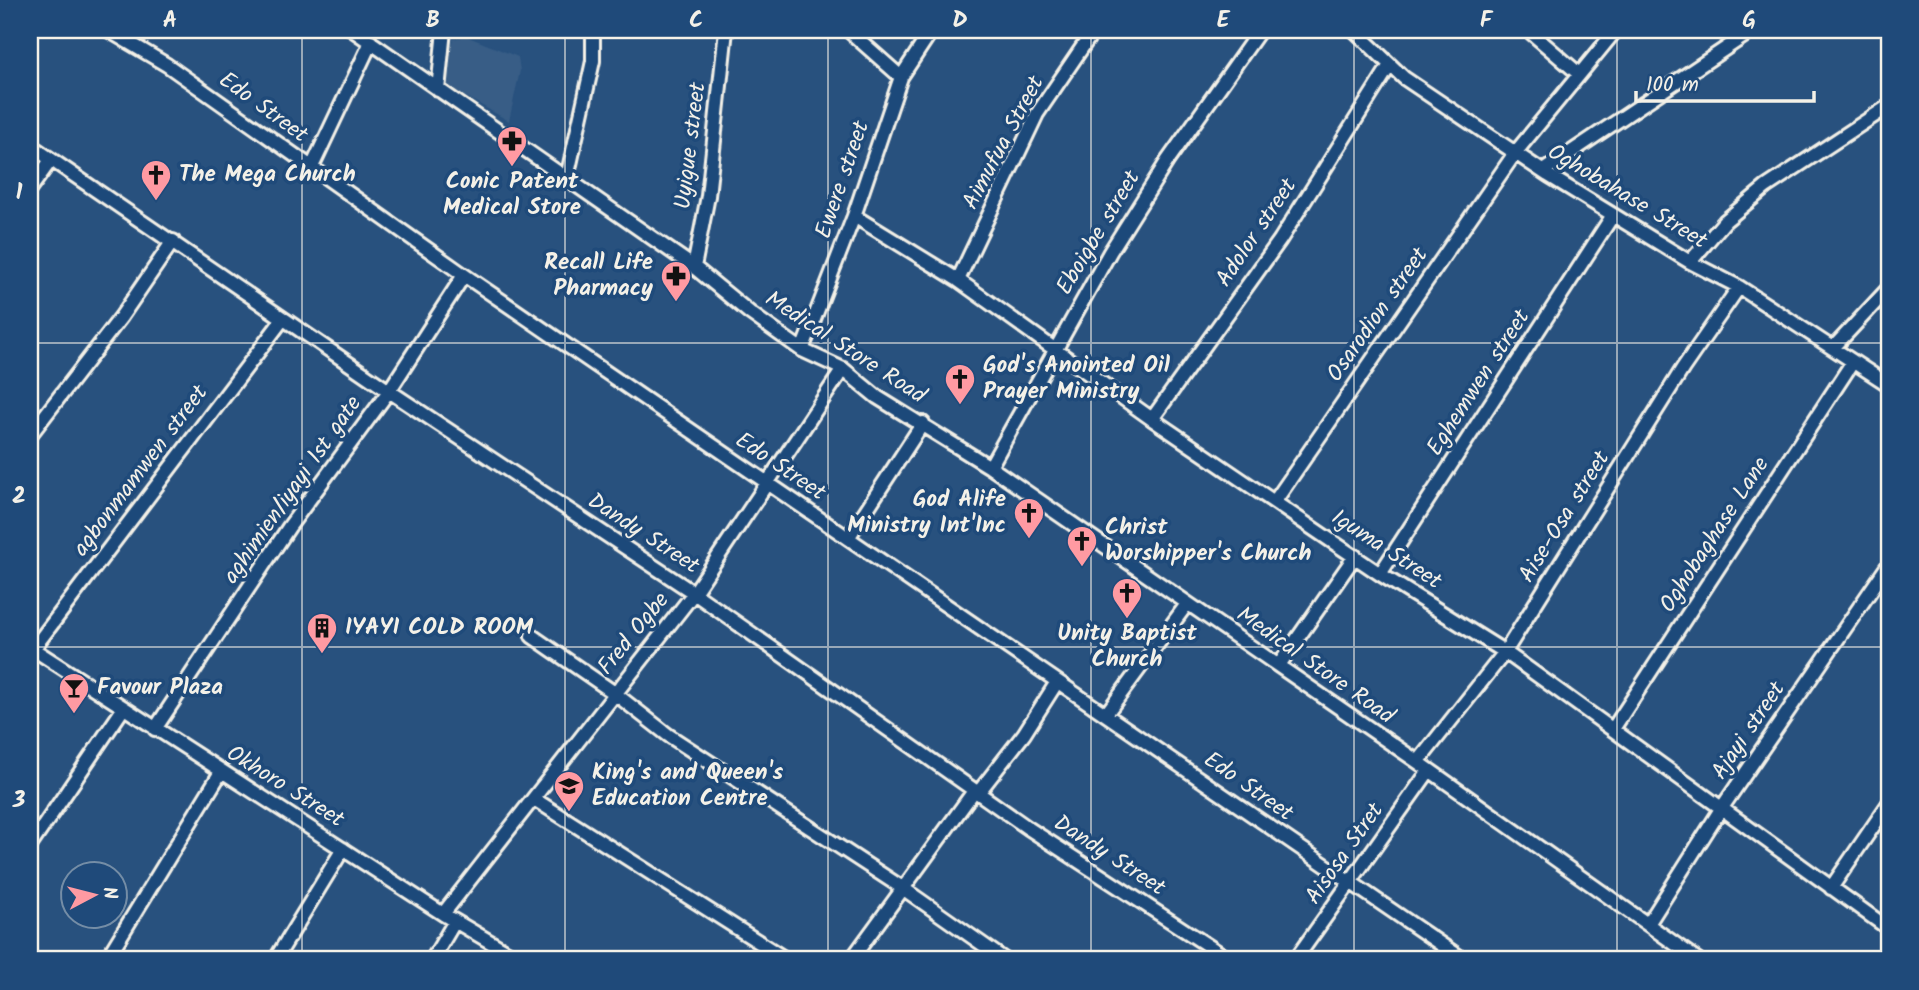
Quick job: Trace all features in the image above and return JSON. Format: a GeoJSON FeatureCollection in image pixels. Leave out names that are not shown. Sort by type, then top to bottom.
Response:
{"type":"FeatureCollection","features":[{"type":"Feature","properties":{"kind":"street","name":"Edo Street"},"geometry":{"type":"LineString","coordinates":[[108,30],[167,65],[464,275],[1462,960]]}},
{"type":"Feature","properties":{"kind":"street","name":"Medical Store Road"},"geometry":{"type":"LineString","coordinates":[[353,30],[694,267],[750,313],[802,350],[843,369],[877,397],[923,423],[990,467],[1279,665],[1698,960]]}},
{"type":"Feature","properties":{"kind":"street"},"geometry":{"type":"LineString","coordinates":[[438,90],[443,30]]}},
{"type":"Feature","properties":{"kind":"street"},"geometry":{"type":"LineString","coordinates":[[567,178],[593,61],[593,30]]}},
{"type":"Feature","properties":{"kind":"street","name":"Uyigue street"},"geometry":{"type":"LineString","coordinates":[[694,267],[708,196],[726,30]]}},
{"type":"Feature","properties":{"kind":"street"},"geometry":{"type":"LineString","coordinates":[[848,30],[901,77]]}},
{"type":"Feature","properties":{"kind":"street","name":"Ewere street"},"geometry":{"type":"LineString","coordinates":[[802,350],[854,216],[901,77],[932,30]]}},
{"type":"Feature","properties":{"kind":"street","name":"Aimufua Street"},"geometry":{"type":"LineString","coordinates":[[958,280],[1037,114],[1094,30]]}},
{"type":"Feature","properties":{"kind":"street","name":"Eboigbe street"},"geometry":{"type":"LineString","coordinates":[[990,467],[1054,351],[1168,160],[1260,30]]}},
{"type":"Feature","properties":{"kind":"street","name":"Oghobahase Street"},"geometry":{"type":"LineString","coordinates":[[1354,30],[1404,78],[1543,172],[1690,262],[1739,287],[1889,385]]}},
{"type":"Feature","properties":{"kind":"street"},"geometry":{"type":"LineString","coordinates":[[1528,30],[1580,74]]}},
{"type":"Feature","properties":{"kind":"street","name":"Osarodion street"},"geometry":{"type":"LineString","coordinates":[[1275,502],[1515,153],[1616,30]]}},
{"type":"Feature","properties":{"kind":"street"},"geometry":{"type":"LineString","coordinates":[[1543,172],[1753,30]]}},
{"type":"Feature","properties":{"kind":"street"},"geometry":{"type":"LineString","coordinates":[[311,169],[371,42]]}},
{"type":"Feature","properties":{"kind":"street","name":"Adolor street"},"geometry":{"type":"LineString","coordinates":[[1152,419],[1280,240],[1390,65]]}},
{"type":"Feature","properties":{"kind":"street"},"geometry":{"type":"LineString","coordinates":[[1690,262],[1725,221],[1766,187],[1889,106]]}},
{"type":"Feature","properties":{"kind":"street","name":"Dandy Street"},"geometry":{"type":"LineString","coordinates":[[30,145],[389,391],[694,593],[976,792],[1230,960]]}},
{"type":"Feature","properties":{"kind":"street"},"geometry":{"type":"LineString","coordinates":[[30,188],[51,160]]}},
{"type":"Feature","properties":{"kind":"street","name":"Eghemwen street"},"geometry":{"type":"LineString","coordinates":[[1380,573],[1613,215]]}},
{"type":"Feature","properties":{"kind":"street","name":"Iguma Street"},"geometry":{"type":"LineString","coordinates":[[854,216],[958,280],[1152,419],[1380,573],[1505,652],[1889,929]]}},
{"type":"Feature","properties":{"kind":"street"},"geometry":{"type":"LineString","coordinates":[[30,435],[121,317],[173,241]]}},
{"type":"Feature","properties":{"kind":"street","name":"aghimien/iyayi 1st gate"},"geometry":{"type":"LineString","coordinates":[[155,729],[289,527],[389,391],[464,275]]}},
{"type":"Feature","properties":{"kind":"street","name":"Aise-Osa street"},"geometry":{"type":"LineString","coordinates":[[1418,762],[1505,652],[1684,368],[1739,287]]}},
{"type":"Feature","properties":{"kind":"street"},"geometry":{"type":"LineString","coordinates":[[1833,348],[1889,288]]}},
{"type":"Feature","properties":{"kind":"street","name":"agbonmamwen street"},"geometry":{"type":"LineString","coordinates":[[31,648],[283,319]]}},
{"type":"Feature","properties":{"kind":"street","name":"Oghobaghase Lane"},"geometry":{"type":"LineString","coordinates":[[1613,730],[1852,363]]}},
{"type":"Feature","properties":{"kind":"street","name":"Fred Ogbe"},"geometry":{"type":"LineString","coordinates":[[443,914],[534,799],[613,692],[694,593],[843,369]]}},
{"type":"Feature","properties":{"kind":"street"},"geometry":{"type":"LineString","coordinates":[[848,538],[923,423]]}},
{"type":"Feature","properties":{"kind":"street"},"geometry":{"type":"LineString","coordinates":[[1279,665],[1355,556]]}},
{"type":"Feature","properties":{"kind":"street","name":"Ajayi street"},"geometry":{"type":"LineString","coordinates":[[1648,924],[1721,810],[1889,564]]}},
{"type":"Feature","properties":{"kind":"street"},"geometry":{"type":"LineString","coordinates":[[1106,714],[1187,604]]}},
{"type":"Feature","properties":{"kind":"street"},"geometry":{"type":"LineString","coordinates":[[533,636],[613,692],[668,735],[904,889],[1005,960]]}},
{"type":"Feature","properties":{"kind":"street","name":"Okhoro Street"},"geometry":{"type":"LineString","coordinates":[[31,648],[443,914],[521,960]]}},
{"type":"Feature","properties":{"kind":"street"},"geometry":{"type":"LineString","coordinates":[[851,960],[976,792],[1024,734],[1057,682]]}},
{"type":"Feature","properties":{"kind":"street"},"geometry":{"type":"LineString","coordinates":[[30,846],[123,709]]}},
{"type":"Feature","properties":{"kind":"street"},"geometry":{"type":"LineString","coordinates":[[106,960],[221,772]]}},
{"type":"Feature","properties":{"kind":"street","name":"Aisosa Stret"},"geometry":{"type":"LineString","coordinates":[[1295,960],[1352,884],[1428,772]]}},
{"type":"Feature","properties":{"kind":"street"},"geometry":{"type":"LineString","coordinates":[[534,799],[787,960]]}},
{"type":"Feature","properties":{"kind":"street"},"geometry":{"type":"LineString","coordinates":[[1831,888],[1889,803]]}},
{"type":"Feature","properties":{"kind":"street"},"geometry":{"type":"LineString","coordinates":[[275,960],[343,849]]}},
{"type":"Feature","properties":{"kind":"street"},"geometry":{"type":"LineString","coordinates":[[432,960],[455,921]]}},
{"type":"Feature","properties":{"kind":"shaded area"},"geometry":{"type":"Polygon","coordinates":[[[466,36],[518,57],[520,71],[509,121],[442,83],[453,39],[466,36]]]}},
{"type":"Feature","properties":{"kind":"place","name":"Conic Patent Medical Store"},"geometry":{"type":"Point","coordinates":[512,168]}},
{"type":"Feature","properties":{"kind":"place","name":"The Mega Church"},"geometry":{"type":"Point","coordinates":[156,202]}},
{"type":"Feature","properties":{"kind":"place","name":"Recall Life Pharmacy"},"geometry":{"type":"Point","coordinates":[676,303]}},
{"type":"Feature","properties":{"kind":"place","name":"God's Anointed Oil Prayer Ministry"},"geometry":{"type":"Point","coordinates":[960,406]}},
{"type":"Feature","properties":{"kind":"place","name":"God Alife Ministry Int'Inc"},"geometry":{"type":"Point","coordinates":[1029,540]}},
{"type":"Feature","properties":{"kind":"place","name":"Christ Worshipper's Church"},"geometry":{"type":"Point","coordinates":[1082,568]}},
{"type":"Feature","properties":{"kind":"place","name":"Unity Baptist Church"},"geometry":{"type":"Point","coordinates":[1127,620]}},
{"type":"Feature","properties":{"kind":"place","name":"IYAYI COLD ROOM"},"geometry":{"type":"Point","coordinates":[322,655]}},
{"type":"Feature","properties":{"kind":"place","name":"Favour Plaza"},"geometry":{"type":"Point","coordinates":[74,715]}},
{"type":"Feature","properties":{"kind":"place","name":"King's and Queen's Education Centre"},"geometry":{"type":"Point","coordinates":[569,813]}}]}
